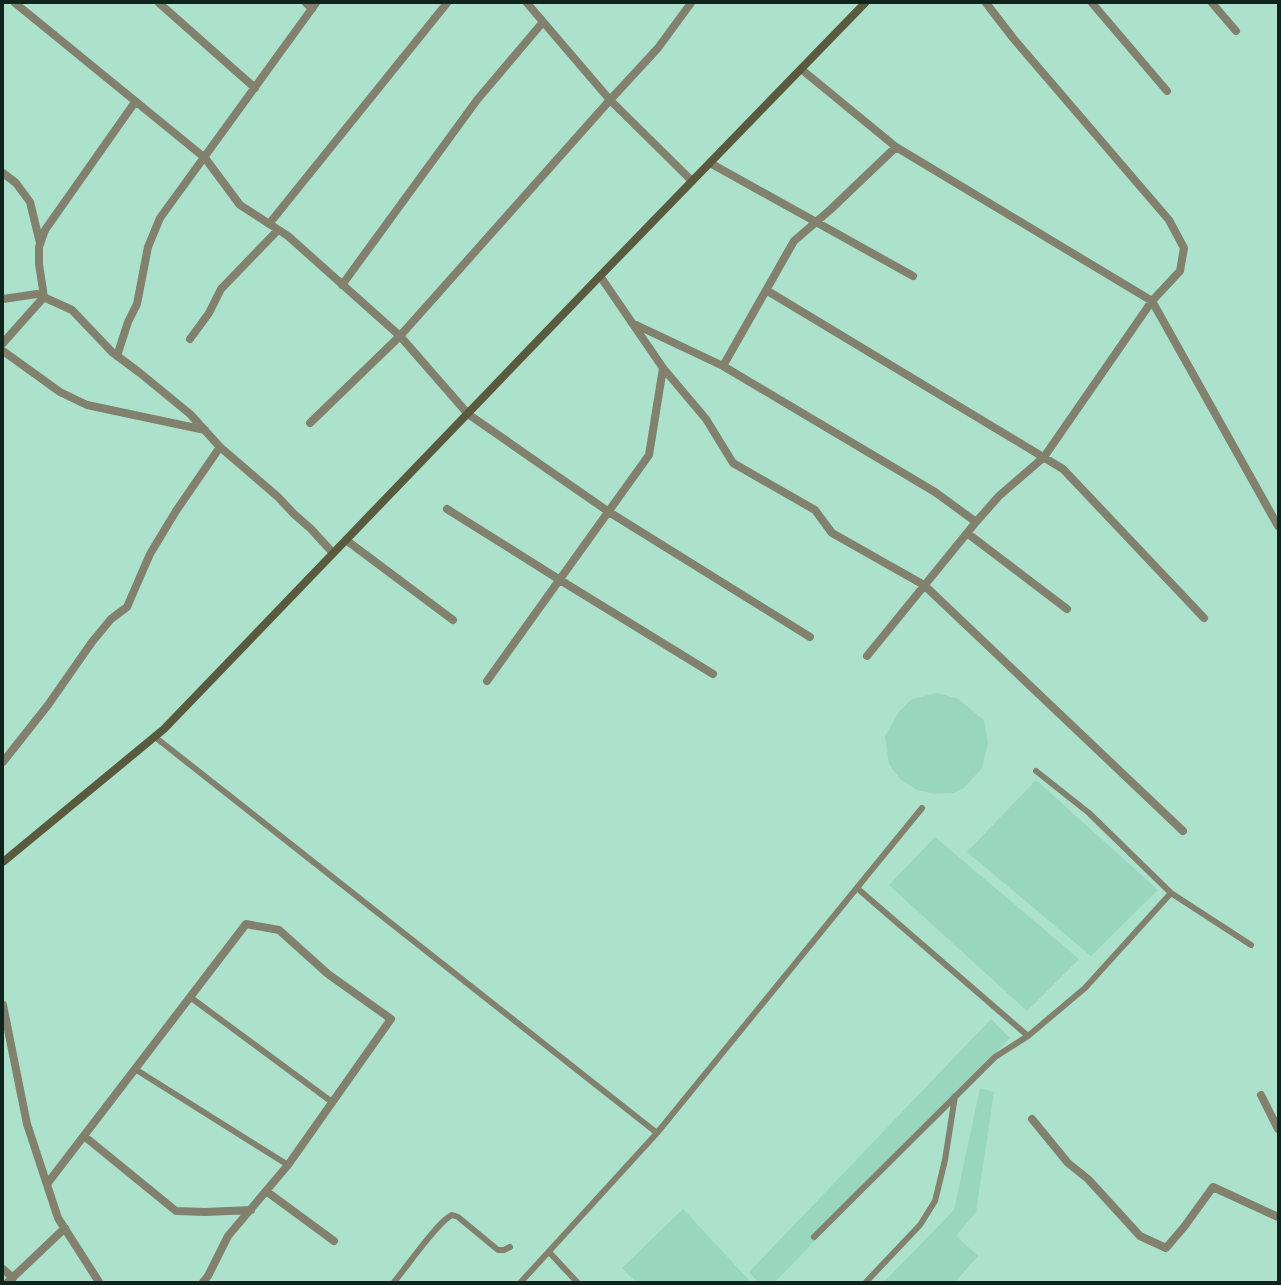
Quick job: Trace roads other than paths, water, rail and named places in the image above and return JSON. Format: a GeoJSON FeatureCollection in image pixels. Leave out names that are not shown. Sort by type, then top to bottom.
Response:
{"type":"FeatureCollection","features":[{"type":"Feature","properties":{"kind":"street"},"geometry":{"type":"LineString","coordinates":[[15,3],[205,158],[240,205],[288,236],[400,336],[468,414],[609,512],[810,637]]}},
{"type":"Feature","properties":{"kind":"street"},"geometry":{"type":"LineString","coordinates":[[159,3],[255,88]]}},
{"type":"Feature","properties":{"kind":"street"},"geometry":{"type":"LineString","coordinates":[[269,224],[447,3]]}},
{"type":"Feature","properties":{"kind":"street"},"geometry":{"type":"LineString","coordinates":[[527,3],[610,100],[692,181]]}},
{"type":"Feature","properties":{"kind":"street"},"geometry":{"type":"LineString","coordinates":[[310,423],[400,336],[658,48],[691,3]]}},
{"type":"Feature","properties":{"kind":"street"},"geometry":{"type":"LineString","coordinates":[[3,862],[164,729],[865,3]]}},
{"type":"Feature","properties":{"kind":"street"},"geometry":{"type":"LineString","coordinates":[[867,656],[924,585],[999,496],[1044,456],[1152,302],[1180,271],[1184,248],[1169,220],[1018,44],[986,3]]}},
{"type":"Feature","properties":{"kind":"street"},"geometry":{"type":"LineString","coordinates":[[1092,3],[1167,91]]}},
{"type":"Feature","properties":{"kind":"street"},"geometry":{"type":"LineString","coordinates":[[1212,3],[1236,31]]}},
{"type":"Feature","properties":{"kind":"street"},"geometry":{"type":"LineString","coordinates":[[117,356],[128,322],[137,304],[148,247],[160,218],[255,88],[311,5]]}},
{"type":"Feature","properties":{"kind":"street"},"geometry":{"type":"LineString","coordinates":[[342,285],[477,100],[543,22]]}},
{"type":"Feature","properties":{"kind":"street"},"geometry":{"type":"LineString","coordinates":[[801,69],[896,147],[1152,302],[1278,526]]}},
{"type":"Feature","properties":{"kind":"street"},"geometry":{"type":"LineString","coordinates":[[3,343],[44,297],[39,247],[45,230],[135,102]]}},
{"type":"Feature","properties":{"kind":"street"},"geometry":{"type":"LineString","coordinates":[[724,366],[794,241],[817,222],[896,147]]}},
{"type":"Feature","properties":{"kind":"street"},"geometry":{"type":"LineString","coordinates":[[710,163],[913,276]]}},
{"type":"Feature","properties":{"kind":"street"},"geometry":{"type":"LineString","coordinates":[[3,173],[16,183],[30,202],[40,244]]}},
{"type":"Feature","properties":{"kind":"street"},"geometry":{"type":"LineString","coordinates":[[190,339],[209,313],[221,289],[278,230]]}},
{"type":"Feature","properties":{"kind":"street"},"geometry":{"type":"LineString","coordinates":[[600,276],[663,368],[706,419],[733,463],[815,510],[832,533],[924,585],[1183,831]]}},
{"type":"Feature","properties":{"kind":"street"},"geometry":{"type":"LineString","coordinates":[[766,290],[1063,468],[1204,618]]}},
{"type":"Feature","properties":{"kind":"street"},"geometry":{"type":"LineString","coordinates":[[3,299],[37,294],[72,310],[117,356],[140,372],[190,414],[220,447],[278,497],[333,553]]}},
{"type":"Feature","properties":{"kind":"street"},"geometry":{"type":"LineString","coordinates":[[632,322],[724,366],[935,492],[976,522]]}},
{"type":"Feature","properties":{"kind":"street"},"geometry":{"type":"LineString","coordinates":[[3,351],[60,392],[87,404],[205,430]]}},
{"type":"Feature","properties":{"kind":"street"},"geometry":{"type":"LineString","coordinates":[[488,681],[649,455],[663,368]]}},
{"type":"Feature","properties":{"kind":"street"},"geometry":{"type":"LineString","coordinates":[[3,762],[48,705],[92,642],[111,620],[127,607],[150,554],[176,511],[220,447]]}},
{"type":"Feature","properties":{"kind":"street"},"geometry":{"type":"LineString","coordinates":[[447,509],[713,674]]}},
{"type":"Feature","properties":{"kind":"street"},"geometry":{"type":"LineString","coordinates":[[967,533],[1067,609]]}},
{"type":"Feature","properties":{"kind":"street"},"geometry":{"type":"LineString","coordinates":[[346,540],[453,620]]}},
{"type":"Feature","properties":{"kind":"street"},"geometry":{"type":"LineString","coordinates":[[47,1184],[246,924],[279,930],[328,974],[391,1019],[288,1165],[228,1236],[208,1276],[203,1282]]}},
{"type":"Feature","properties":{"kind":"street"},"geometry":{"type":"LineString","coordinates":[[3,1005],[27,1124],[58,1218],[99,1282]]}},
{"type":"Feature","properties":{"kind":"street"},"geometry":{"type":"LineString","coordinates":[[1261,1095],[1278,1129]]}},
{"type":"Feature","properties":{"kind":"street"},"geometry":{"type":"LineString","coordinates":[[1032,1119],[1068,1163],[1088,1179],[1140,1236],[1166,1248],[1184,1227],[1213,1187],[1278,1217]]}},
{"type":"Feature","properties":{"kind":"street"},"geometry":{"type":"LineString","coordinates":[[84,1136],[176,1211],[205,1212],[251,1210]]}},
{"type":"Feature","properties":{"kind":"street"},"geometry":{"type":"LineString","coordinates":[[266,1191],[334,1241]]}},
{"type":"Feature","properties":{"kind":"street"},"geometry":{"type":"LineString","coordinates":[[3,1269],[11,1280],[65,1228]]}},
{"type":"Feature","properties":{"kind":"lane"},"geometry":{"type":"LineString","coordinates":[[155,737],[657,1133]]}},
{"type":"Feature","properties":{"kind":"lane"},"geometry":{"type":"LineString","coordinates":[[1036,771],[1089,813],[1171,893],[1252,945]]}},
{"type":"Feature","properties":{"kind":"lane"},"geometry":{"type":"LineString","coordinates":[[521,1282],[657,1133],[922,808]]}},
{"type":"Feature","properties":{"kind":"lane"},"geometry":{"type":"LineString","coordinates":[[857,888],[1028,1036]]}},
{"type":"Feature","properties":{"kind":"lane"},"geometry":{"type":"LineString","coordinates":[[814,1238],[995,1057],[1028,1036],[1085,988],[1171,893]]}},
{"type":"Feature","properties":{"kind":"lane"},"geometry":{"type":"LineString","coordinates":[[190,997],[332,1102]]}},
{"type":"Feature","properties":{"kind":"lane"},"geometry":{"type":"LineString","coordinates":[[135,1069],[288,1165]]}},
{"type":"Feature","properties":{"kind":"lane"},"geometry":{"type":"LineString","coordinates":[[866,1282],[920,1225],[934,1202],[945,1160],[955,1096]]}},
{"type":"Feature","properties":{"kind":"lane"},"geometry":{"type":"LineString","coordinates":[[394,1282],[437,1229],[447,1218],[452,1215],[458,1217],[498,1250],[504,1250],[510,1247]]}},
{"type":"Feature","properties":{"kind":"lane"},"geometry":{"type":"LineString","coordinates":[[549,1252],[577,1282]]}}]}
